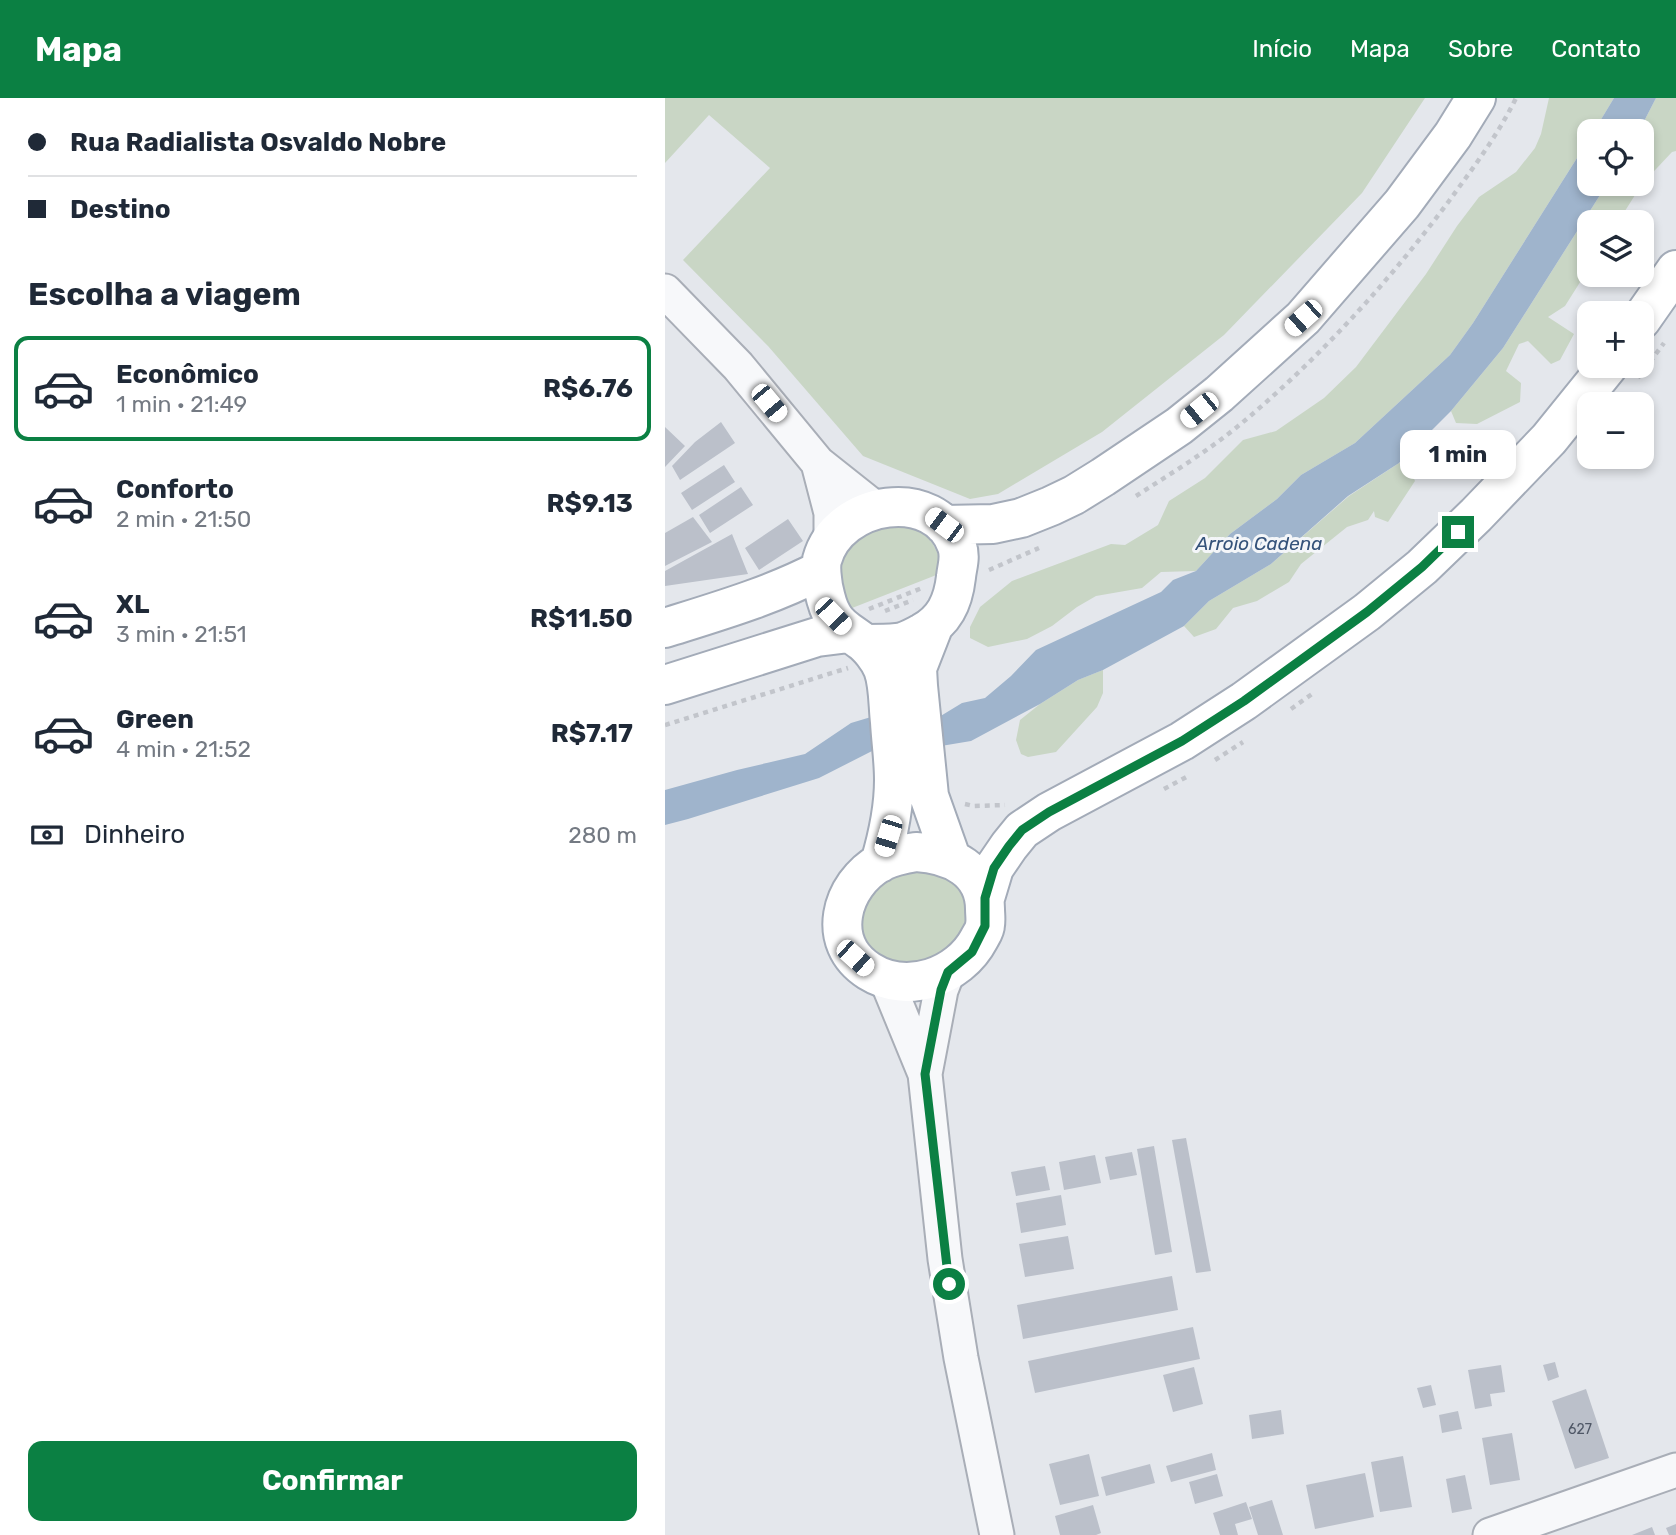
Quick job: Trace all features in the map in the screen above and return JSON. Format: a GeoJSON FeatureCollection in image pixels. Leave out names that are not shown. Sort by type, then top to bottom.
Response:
{"type":"FeatureCollection","features":[{"type":"Feature","properties":{"kind":"main road"},"geometry":{"type":"LineString","coordinates":[[944,525],[993,524],[1021,518],[1051,506],[1103,477],[1179,426],[1219,394],[1312,308],[1402,204],[1453,135],[1476,98]]}},
{"type":"Feature","properties":{"kind":"main road"},"geometry":{"type":"LineString","coordinates":[[1654,327],[1676,270]]}},
{"type":"Feature","properties":{"kind":"main road"},"geometry":{"type":"LineString","coordinates":[[985,898],[979,881],[967,868],[951,858],[916,852],[894,856],[864,875],[851,890],[844,907],[842,926],[846,943],[855,958],[869,971],[886,979],[918,981],[948,972],[972,952],[981,935],[985,926],[985,898],[994,868],[1022,830],[1049,812],[1182,741],[1244,701],[1367,612],[1422,567],[1549,439],[1618,378]]}},
{"type":"Feature","properties":{"kind":"main road"},"geometry":{"type":"LineString","coordinates":[[665,628],[748,603],[795,584],[826,555],[842,527],[856,517],[876,509],[913,509],[929,515],[944,525],[957,546],[960,558],[955,584],[942,618],[933,627],[898,643],[859,633],[833,616],[825,597],[826,555]]}},
{"type":"Feature","properties":{"kind":"main road"},"geometry":{"type":"LineString","coordinates":[[880,863],[910,780],[903,689],[917,668],[933,627]]}},
{"type":"Feature","properties":{"kind":"main road"},"geometry":{"type":"LineString","coordinates":[[665,685],[817,637],[859,633]]}},
{"type":"Feature","properties":{"kind":"main road"},"geometry":{"type":"LineString","coordinates":[[859,633],[883,669],[903,689]]}},
{"type":"Feature","properties":{"kind":"main road"},"geometry":{"type":"LineString","coordinates":[[910,780],[929,796],[951,858]]}},
{"type":"Feature","properties":{"kind":"street"},"geometry":{"type":"LineString","coordinates":[[665,291],[738,366],[818,463],[876,509]]}},
{"type":"Feature","properties":{"kind":"street"},"geometry":{"type":"LineString","coordinates":[[818,463],[831,513],[826,555]]}},
{"type":"Feature","properties":{"kind":"street"},"geometry":{"type":"LineString","coordinates":[[925,1074],[941,990],[948,972]]}},
{"type":"Feature","properties":{"kind":"street"},"geometry":{"type":"LineString","coordinates":[[886,979],[925,1074],[945,1259],[961,1358],[997,1535]]}},
{"type":"Feature","properties":{"kind":"street"},"geometry":{"type":"LineString","coordinates":[[1490,1535],[1548,1526],[1676,1470]]}},
{"type":"Feature","properties":{"kind":"path"},"geometry":{"type":"LineString","coordinates":[[665,725],[850,667],[859,633],[930,584]]}},
{"type":"Feature","properties":{"kind":"path"},"geometry":{"type":"LineString","coordinates":[[961,802],[974,806],[1008,805]]}},
{"type":"Feature","properties":{"kind":"green space"},"geometry":{"type":"Polygon","coordinates":[[[665,98],[1425,98],[1362,193],[1224,335],[1102,432],[998,494],[970,499],[863,456],[768,346],[683,260],[770,168],[709,115],[665,163],[665,98]]]}},
{"type":"Feature","properties":{"kind":"green space"},"geometry":{"type":"Polygon","coordinates":[[[1549,98],[1614,98],[1601,119],[1577,119],[1577,158],[1450,355],[1355,443],[1301,475],[1277,499],[1230,534],[1196,571],[1161,572],[1142,588],[1096,596],[1052,626],[1027,639],[988,647],[970,638],[970,627],[980,607],[1012,581],[1111,544],[1125,545],[1158,525],[1169,501],[1205,478],[1243,440],[1276,431],[1324,398],[1356,367],[1426,274],[1479,197],[1516,172],[1535,148],[1549,98]]]}},
{"type":"Feature","properties":{"kind":"green space"},"geometry":{"type":"Polygon","coordinates":[[[1656,98],[1676,98],[1676,151],[1654,171],[1654,119],[1645,119],[1656,98]]]}},
{"type":"Feature","properties":{"kind":"green space"},"geometry":{"type":"Polygon","coordinates":[[[1599,196],[1634,196],[1626,210],[1591,210],[1599,196]]]}},
{"type":"Feature","properties":{"kind":"green space"},"geometry":{"type":"Polygon","coordinates":[[[1577,231],[1577,287],[1565,306],[1548,317],[1574,334],[1560,360],[1551,364],[1528,341],[1519,344],[1506,371],[1521,383],[1520,402],[1477,424],[1456,423],[1451,411],[1503,348],[1577,231]]]}},
{"type":"Feature","properties":{"kind":"green space"},"geometry":{"type":"Polygon","coordinates":[[[1399,463],[1409,467],[1415,481],[1388,522],[1375,517],[1374,511],[1368,520],[1347,527],[1301,564],[1289,582],[1257,601],[1233,608],[1216,629],[1194,637],[1184,626],[1209,601],[1271,564],[1349,496],[1399,463]]]}},
{"type":"Feature","properties":{"kind":"green space"},"geometry":{"type":"Polygon","coordinates":[[[886,525],[907,526],[924,533],[936,551],[944,572],[847,610],[837,581],[840,563],[852,540],[886,525]]]}},
{"type":"Feature","properties":{"kind":"green space"},"geometry":{"type":"Polygon","coordinates":[[[1103,670],[1103,693],[1097,707],[1056,752],[1028,757],[1021,754],[1016,740],[1020,720],[1078,680],[1103,670]]]}},
{"type":"Feature","properties":{"kind":"green space"},"geometry":{"type":"Polygon","coordinates":[[[919,863],[956,883],[967,910],[967,924],[956,950],[906,971],[870,951],[859,924],[869,884],[919,863]]]}},
{"type":"Feature","properties":{"kind":"water"},"geometry":{"type":"Polygon","coordinates":[[[1614,98],[1656,98],[1645,119],[1601,119],[1614,98]]]}},
{"type":"Feature","properties":{"kind":"water","name":"Arroio Cadena"},"geometry":{"type":"Polygon","coordinates":[[[1577,158],[1577,196],[1599,196],[1591,210],[1577,210],[1577,231],[1503,348],[1451,411],[1399,463],[1348,496],[1271,564],[1209,601],[1184,626],[1103,670],[1078,680],[971,741],[941,746],[939,717],[962,703],[985,698],[1036,650],[1161,592],[1173,580],[1196,571],[1230,534],[1277,499],[1301,475],[1355,443],[1450,355],[1577,158]]]}},
{"type":"Feature","properties":{"kind":"water"},"geometry":{"type":"Polygon","coordinates":[[[871,717],[876,749],[819,778],[665,825],[665,790],[805,754],[851,723],[871,717]]]}},
{"type":"Feature","properties":{"kind":"building"},"geometry":{"type":"Polygon","coordinates":[[[721,422],[735,443],[680,480],[672,466],[695,442],[721,422]]]}},
{"type":"Feature","properties":{"kind":"building"},"geometry":{"type":"Polygon","coordinates":[[[665,427],[685,446],[665,467],[665,427]]]}},
{"type":"Feature","properties":{"kind":"building"},"geometry":{"type":"Polygon","coordinates":[[[724,465],[735,482],[692,510],[681,493],[724,465]]]}},
{"type":"Feature","properties":{"kind":"building"},"geometry":{"type":"Polygon","coordinates":[[[741,487],[753,505],[710,533],[699,515],[741,487]]]}},
{"type":"Feature","properties":{"kind":"building"},"geometry":{"type":"Polygon","coordinates":[[[693,517],[712,542],[665,566],[665,533],[693,517]]]}},
{"type":"Feature","properties":{"kind":"building"},"geometry":{"type":"Polygon","coordinates":[[[788,519],[803,541],[759,570],[745,548],[788,519]]]}},
{"type":"Feature","properties":{"kind":"building"},"geometry":{"type":"Polygon","coordinates":[[[732,534],[748,574],[665,586],[665,571],[732,534]]]}},
{"type":"Feature","properties":{"kind":"building"},"geometry":{"type":"Polygon","coordinates":[[[1186,1138],[1211,1271],[1196,1273],[1172,1140],[1186,1138]]]}},
{"type":"Feature","properties":{"kind":"building"},"geometry":{"type":"Polygon","coordinates":[[[1154,1146],[1172,1252],[1155,1255],[1137,1149],[1154,1146]]]}},
{"type":"Feature","properties":{"kind":"building"},"geometry":{"type":"Polygon","coordinates":[[[1132,1152],[1137,1175],[1110,1180],[1105,1157],[1132,1152]]]}},
{"type":"Feature","properties":{"kind":"building"},"geometry":{"type":"Polygon","coordinates":[[[1095,1155],[1101,1183],[1064,1190],[1059,1162],[1095,1155]]]}},
{"type":"Feature","properties":{"kind":"building"},"geometry":{"type":"Polygon","coordinates":[[[1045,1166],[1050,1190],[1016,1196],[1011,1172],[1045,1166]]]}},
{"type":"Feature","properties":{"kind":"building"},"geometry":{"type":"Polygon","coordinates":[[[1061,1195],[1066,1225],[1021,1233],[1016,1203],[1061,1195]]]}},
{"type":"Feature","properties":{"kind":"building"},"geometry":{"type":"Polygon","coordinates":[[[1068,1236],[1074,1269],[1025,1277],[1019,1244],[1068,1236]]]}},
{"type":"Feature","properties":{"kind":"building"},"geometry":{"type":"Polygon","coordinates":[[[1172,1276],[1178,1310],[1023,1339],[1017,1305],[1172,1276]]]}},
{"type":"Feature","properties":{"kind":"building"},"geometry":{"type":"Polygon","coordinates":[[[1193,1327],[1200,1359],[1035,1393],[1028,1361],[1193,1327]]]}},
{"type":"Feature","properties":{"kind":"building"},"geometry":{"type":"Polygon","coordinates":[[[1555,1362],[1559,1377],[1548,1381],[1543,1365],[1555,1362]]]}},
{"type":"Feature","properties":{"kind":"building"},"geometry":{"type":"Polygon","coordinates":[[[1501,1365],[1505,1392],[1490,1394],[1492,1406],[1475,1409],[1468,1370],[1501,1365]]]}},
{"type":"Feature","properties":{"kind":"building"},"geometry":{"type":"Polygon","coordinates":[[[1194,1367],[1203,1404],[1173,1412],[1163,1375],[1194,1367]]]}},
{"type":"Feature","properties":{"kind":"building"},"geometry":{"type":"Polygon","coordinates":[[[1431,1385],[1436,1405],[1423,1408],[1417,1388],[1431,1385]]]}},
{"type":"Feature","properties":{"kind":"building"},"geometry":{"type":"Polygon","coordinates":[[[1586,1389],[1609,1458],[1575,1469],[1552,1401],[1586,1389]]]}},
{"type":"Feature","properties":{"kind":"building"},"geometry":{"type":"Polygon","coordinates":[[[1281,1410],[1284,1434],[1252,1439],[1249,1415],[1281,1410]]]}},
{"type":"Feature","properties":{"kind":"building"},"geometry":{"type":"Polygon","coordinates":[[[1458,1411],[1462,1429],[1442,1433],[1439,1415],[1458,1411]]]}},
{"type":"Feature","properties":{"kind":"building"},"geometry":{"type":"Polygon","coordinates":[[[1512,1433],[1520,1480],[1490,1485],[1482,1438],[1512,1433]]]}},
{"type":"Feature","properties":{"kind":"building"},"geometry":{"type":"Polygon","coordinates":[[[1212,1453],[1216,1470],[1171,1482],[1166,1466],[1212,1453]]]}},
{"type":"Feature","properties":{"kind":"building"},"geometry":{"type":"Polygon","coordinates":[[[1089,1454],[1099,1496],[1060,1505],[1049,1464],[1089,1454]]]}},
{"type":"Feature","properties":{"kind":"building"},"geometry":{"type":"Polygon","coordinates":[[[1403,1456],[1412,1507],[1380,1512],[1371,1462],[1403,1456]]]}},
{"type":"Feature","properties":{"kind":"building"},"geometry":{"type":"Polygon","coordinates":[[[1150,1464],[1155,1483],[1106,1496],[1101,1477],[1150,1464]]]}},
{"type":"Feature","properties":{"kind":"building"},"geometry":{"type":"Polygon","coordinates":[[[1365,1473],[1374,1517],[1315,1529],[1306,1485],[1365,1473]]]}},
{"type":"Feature","properties":{"kind":"building"},"geometry":{"type":"Polygon","coordinates":[[[1217,1474],[1223,1496],[1195,1504],[1189,1482],[1217,1474]]]}},
{"type":"Feature","properties":{"kind":"building"},"geometry":{"type":"Polygon","coordinates":[[[1465,1475],[1472,1509],[1452,1513],[1446,1479],[1465,1475]]]}},
{"type":"Feature","properties":{"kind":"building"},"geometry":{"type":"Polygon","coordinates":[[[1272,1500],[1283,1535],[1258,1535],[1249,1507],[1272,1500]]]}},
{"type":"Feature","properties":{"kind":"building"},"geometry":{"type":"Polygon","coordinates":[[[1246,1502],[1252,1519],[1235,1524],[1238,1535],[1220,1535],[1213,1513],[1246,1502]]]}},
{"type":"Feature","properties":{"kind":"building"},"geometry":{"type":"Polygon","coordinates":[[[1093,1505],[1101,1533],[1060,1535],[1055,1516],[1093,1505]]]}},
{"type":"Feature","properties":{"kind":"building"},"geometry":{"type":"Polygon","coordinates":[[[1676,1524],[1676,1535],[1669,1535],[1666,1528],[1676,1524]]]}},
{"type":"Feature","properties":{"kind":"building"},"geometry":{"type":"Polygon","coordinates":[[[1652,1527],[1655,1535],[1632,1535],[1652,1527]]]}},
{"type":"Feature","properties":{"kind":"route"},"geometry":{"type":"LineString","coordinates":[[949,1284],[925,1074],[941,990],[948,972],[972,952],[985,926],[985,898],[994,868],[1022,830],[1049,812],[1182,741],[1244,701],[1367,612],[1422,567],[1458,532]]}}]}
